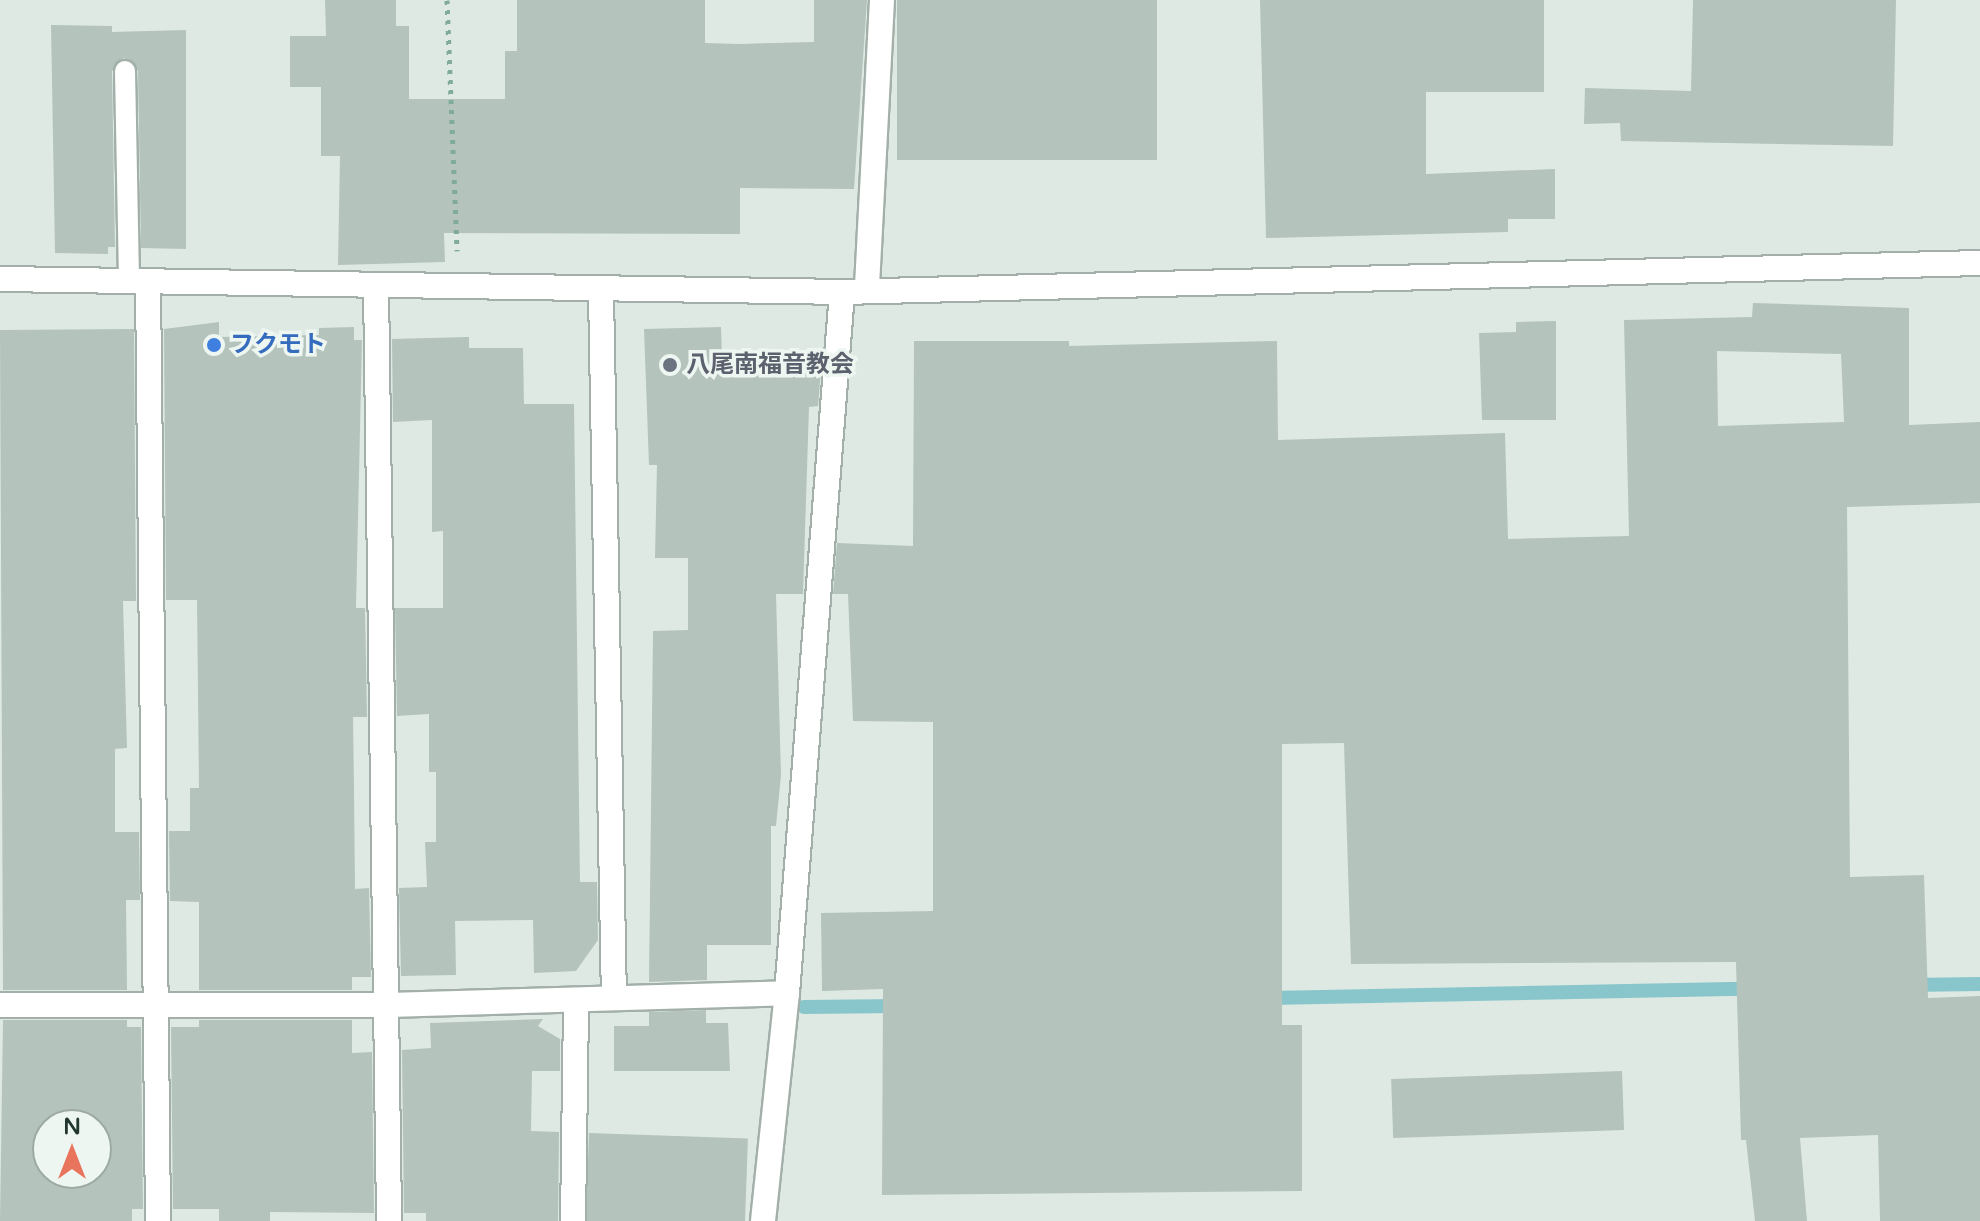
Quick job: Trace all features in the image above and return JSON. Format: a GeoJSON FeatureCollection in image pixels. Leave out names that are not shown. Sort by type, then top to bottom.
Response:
{"type":"FeatureCollection","features":[{"type":"Feature","properties":{"kind":"street"},"geometry":{"type":"LineString","coordinates":[[867,286],[882,0]]}},
{"type":"Feature","properties":{"kind":"street"},"geometry":{"type":"LineString","coordinates":[[0,279],[601,292],[842,292],[867,286],[1980,263]]}},
{"type":"Feature","properties":{"kind":"street"},"geometry":{"type":"LineString","coordinates":[[139,281],[158,1005],[158,1221]]}},
{"type":"Feature","properties":{"kind":"street"},"geometry":{"type":"LineString","coordinates":[[376,286],[389,1221]]}},
{"type":"Feature","properties":{"kind":"street"},"geometry":{"type":"LineString","coordinates":[[601,292],[614,998]]}},
{"type":"Feature","properties":{"kind":"street"},"geometry":{"type":"LineString","coordinates":[[763,1221],[787,993],[842,292]]}},
{"type":"Feature","properties":{"kind":"street"},"geometry":{"type":"LineString","coordinates":[[0,1005],[388,1005],[787,993]]}},
{"type":"Feature","properties":{"kind":"street"},"geometry":{"type":"LineString","coordinates":[[573,1221],[576,1000]]}},
{"type":"Feature","properties":{"kind":"lane"},"geometry":{"type":"LineString","coordinates":[[125,71],[139,281]]}},
{"type":"Feature","properties":{"kind":"path"},"geometry":{"type":"LineString","coordinates":[[447,0],[457,289]]}},
{"type":"Feature","properties":{"kind":"building"},"geometry":{"type":"Polygon","coordinates":[[[325,0],[396,0],[396,26],[409,26],[409,99],[505,99],[505,51],[517,51],[517,0],[705,0],[705,43],[738,44],[814,42],[814,0],[867,0],[854,189],[740,188],[740,234],[444,233],[445,262],[338,265],[340,156],[321,156],[321,87],[290,87],[290,36],[326,36],[325,0]]]}},
{"type":"Feature","properties":{"kind":"building"},"geometry":{"type":"Polygon","coordinates":[[[897,0],[1157,0],[1157,160],[897,160],[897,0]]]}},
{"type":"Feature","properties":{"kind":"building"},"geometry":{"type":"Polygon","coordinates":[[[1260,0],[1544,0],[1544,92],[1426,92],[1426,174],[1555,169],[1555,219],[1508,219],[1508,232],[1266,238],[1260,0]]]}},
{"type":"Feature","properties":{"kind":"building"},"geometry":{"type":"Polygon","coordinates":[[[1693,0],[1896,0],[1893,146],[1621,141],[1620,123],[1584,124],[1585,88],[1691,91],[1693,0]]]}},
{"type":"Feature","properties":{"kind":"building"},"geometry":{"type":"Polygon","coordinates":[[[51,25],[112,26],[112,32],[186,30],[186,249],[141,248],[138,71],[124,58],[112,71],[115,247],[108,247],[108,254],[55,253],[51,25]]]}},
{"type":"Feature","properties":{"kind":"building"},"geometry":{"type":"Polygon","coordinates":[[[1753,303],[1909,308],[1909,425],[1980,422],[1980,503],[1847,507],[1850,877],[1924,875],[1928,998],[1980,996],[1980,1221],[1880,1221],[1878,1135],[1800,1138],[1807,1221],[1755,1221],[1746,1140],[1741,1140],[1736,962],[1351,964],[1344,743],[1282,744],[1282,1025],[1302,1025],[1302,1191],[882,1195],[883,989],[822,991],[821,913],[933,911],[933,722],[853,721],[848,594],[833,594],[837,543],[913,546],[914,341],[1069,341],[1069,346],[1277,341],[1278,440],[1505,433],[1508,539],[1629,536],[1624,320],[1752,317],[1753,303]],[[1717,351],[1718,426],[1844,422],[1841,354],[1717,351]]]}},
{"type":"Feature","properties":{"kind":"building"},"geometry":{"type":"Polygon","coordinates":[[[1556,321],[1556,420],[1482,420],[1479,333],[1516,332],[1516,322],[1556,321]]]}},
{"type":"Feature","properties":{"kind":"building"},"geometry":{"type":"Polygon","coordinates":[[[219,322],[219,337],[319,335],[319,328],[354,327],[354,340],[362,340],[356,608],[365,608],[367,717],[353,717],[355,889],[369,888],[371,977],[352,977],[352,990],[199,990],[199,902],[170,901],[169,831],[190,831],[190,788],[199,788],[197,600],[166,600],[164,329],[219,322]]]}},
{"type":"Feature","properties":{"kind":"building"},"geometry":{"type":"Polygon","coordinates":[[[721,327],[722,358],[822,357],[818,406],[809,407],[803,594],[776,594],[781,775],[776,826],[771,826],[771,945],[707,945],[707,980],[649,982],[653,631],[688,630],[688,558],[655,558],[657,465],[649,465],[644,329],[721,327]]]}},
{"type":"Feature","properties":{"kind":"building"},"geometry":{"type":"Polygon","coordinates":[[[134,329],[136,601],[123,601],[127,748],[115,749],[115,832],[139,832],[140,900],[126,900],[127,990],[3,990],[0,330],[134,329]]]}},
{"type":"Feature","properties":{"kind":"building"},"geometry":{"type":"Polygon","coordinates":[[[469,337],[469,348],[523,348],[524,404],[574,404],[580,882],[597,882],[598,940],[576,971],[534,973],[533,920],[455,921],[456,975],[401,976],[399,888],[427,887],[425,842],[436,842],[436,772],[429,772],[429,714],[397,716],[395,608],[443,608],[443,531],[432,532],[432,420],[393,422],[392,339],[469,337]]]}},
{"type":"Feature","properties":{"kind":"building"},"geometry":{"type":"Polygon","coordinates":[[[706,1010],[706,1023],[728,1023],[730,1071],[614,1071],[614,1026],[649,1026],[649,1012],[706,1010]]]}},
{"type":"Feature","properties":{"kind":"building"},"geometry":{"type":"Polygon","coordinates":[[[543,1019],[538,1026],[560,1039],[560,1071],[532,1071],[531,1131],[559,1132],[558,1221],[426,1221],[426,1213],[404,1213],[402,1050],[431,1048],[430,1023],[543,1019]]]}},
{"type":"Feature","properties":{"kind":"building"},"geometry":{"type":"Polygon","coordinates":[[[3,1020],[127,1020],[127,1027],[141,1027],[143,1209],[132,1209],[132,1221],[0,1221],[3,1020]]]}},
{"type":"Feature","properties":{"kind":"building"},"geometry":{"type":"Polygon","coordinates":[[[199,1020],[352,1020],[352,1053],[372,1052],[374,1213],[270,1212],[270,1221],[219,1221],[219,1209],[173,1209],[171,1027],[199,1027],[199,1020]]]}},
{"type":"Feature","properties":{"kind":"building"},"geometry":{"type":"Polygon","coordinates":[[[1622,1071],[1624,1130],[1393,1138],[1391,1079],[1622,1071]]]}},
{"type":"Feature","properties":{"kind":"building"},"geometry":{"type":"Polygon","coordinates":[[[589,1133],[748,1139],[745,1221],[586,1221],[589,1133]]]}},
{"type":"Feature","properties":{"kind":"waterway"},"geometry":{"type":"LineString","coordinates":[[1908,985],[1980,984]]}},
{"type":"Feature","properties":{"kind":"waterway"},"geometry":{"type":"LineString","coordinates":[[1265,998],[1756,989]]}},
{"type":"Feature","properties":{"kind":"waterway"},"geometry":{"type":"LineString","coordinates":[[804,1007],[900,1006]]}},
{"type":"Feature","properties":{"kind":"place","name":"フクモト"},"geometry":{"type":"Point","coordinates":[214,345]}},
{"type":"Feature","properties":{"kind":"place","name":"八尾南福音教会"},"geometry":{"type":"Point","coordinates":[670,365]}}]}
